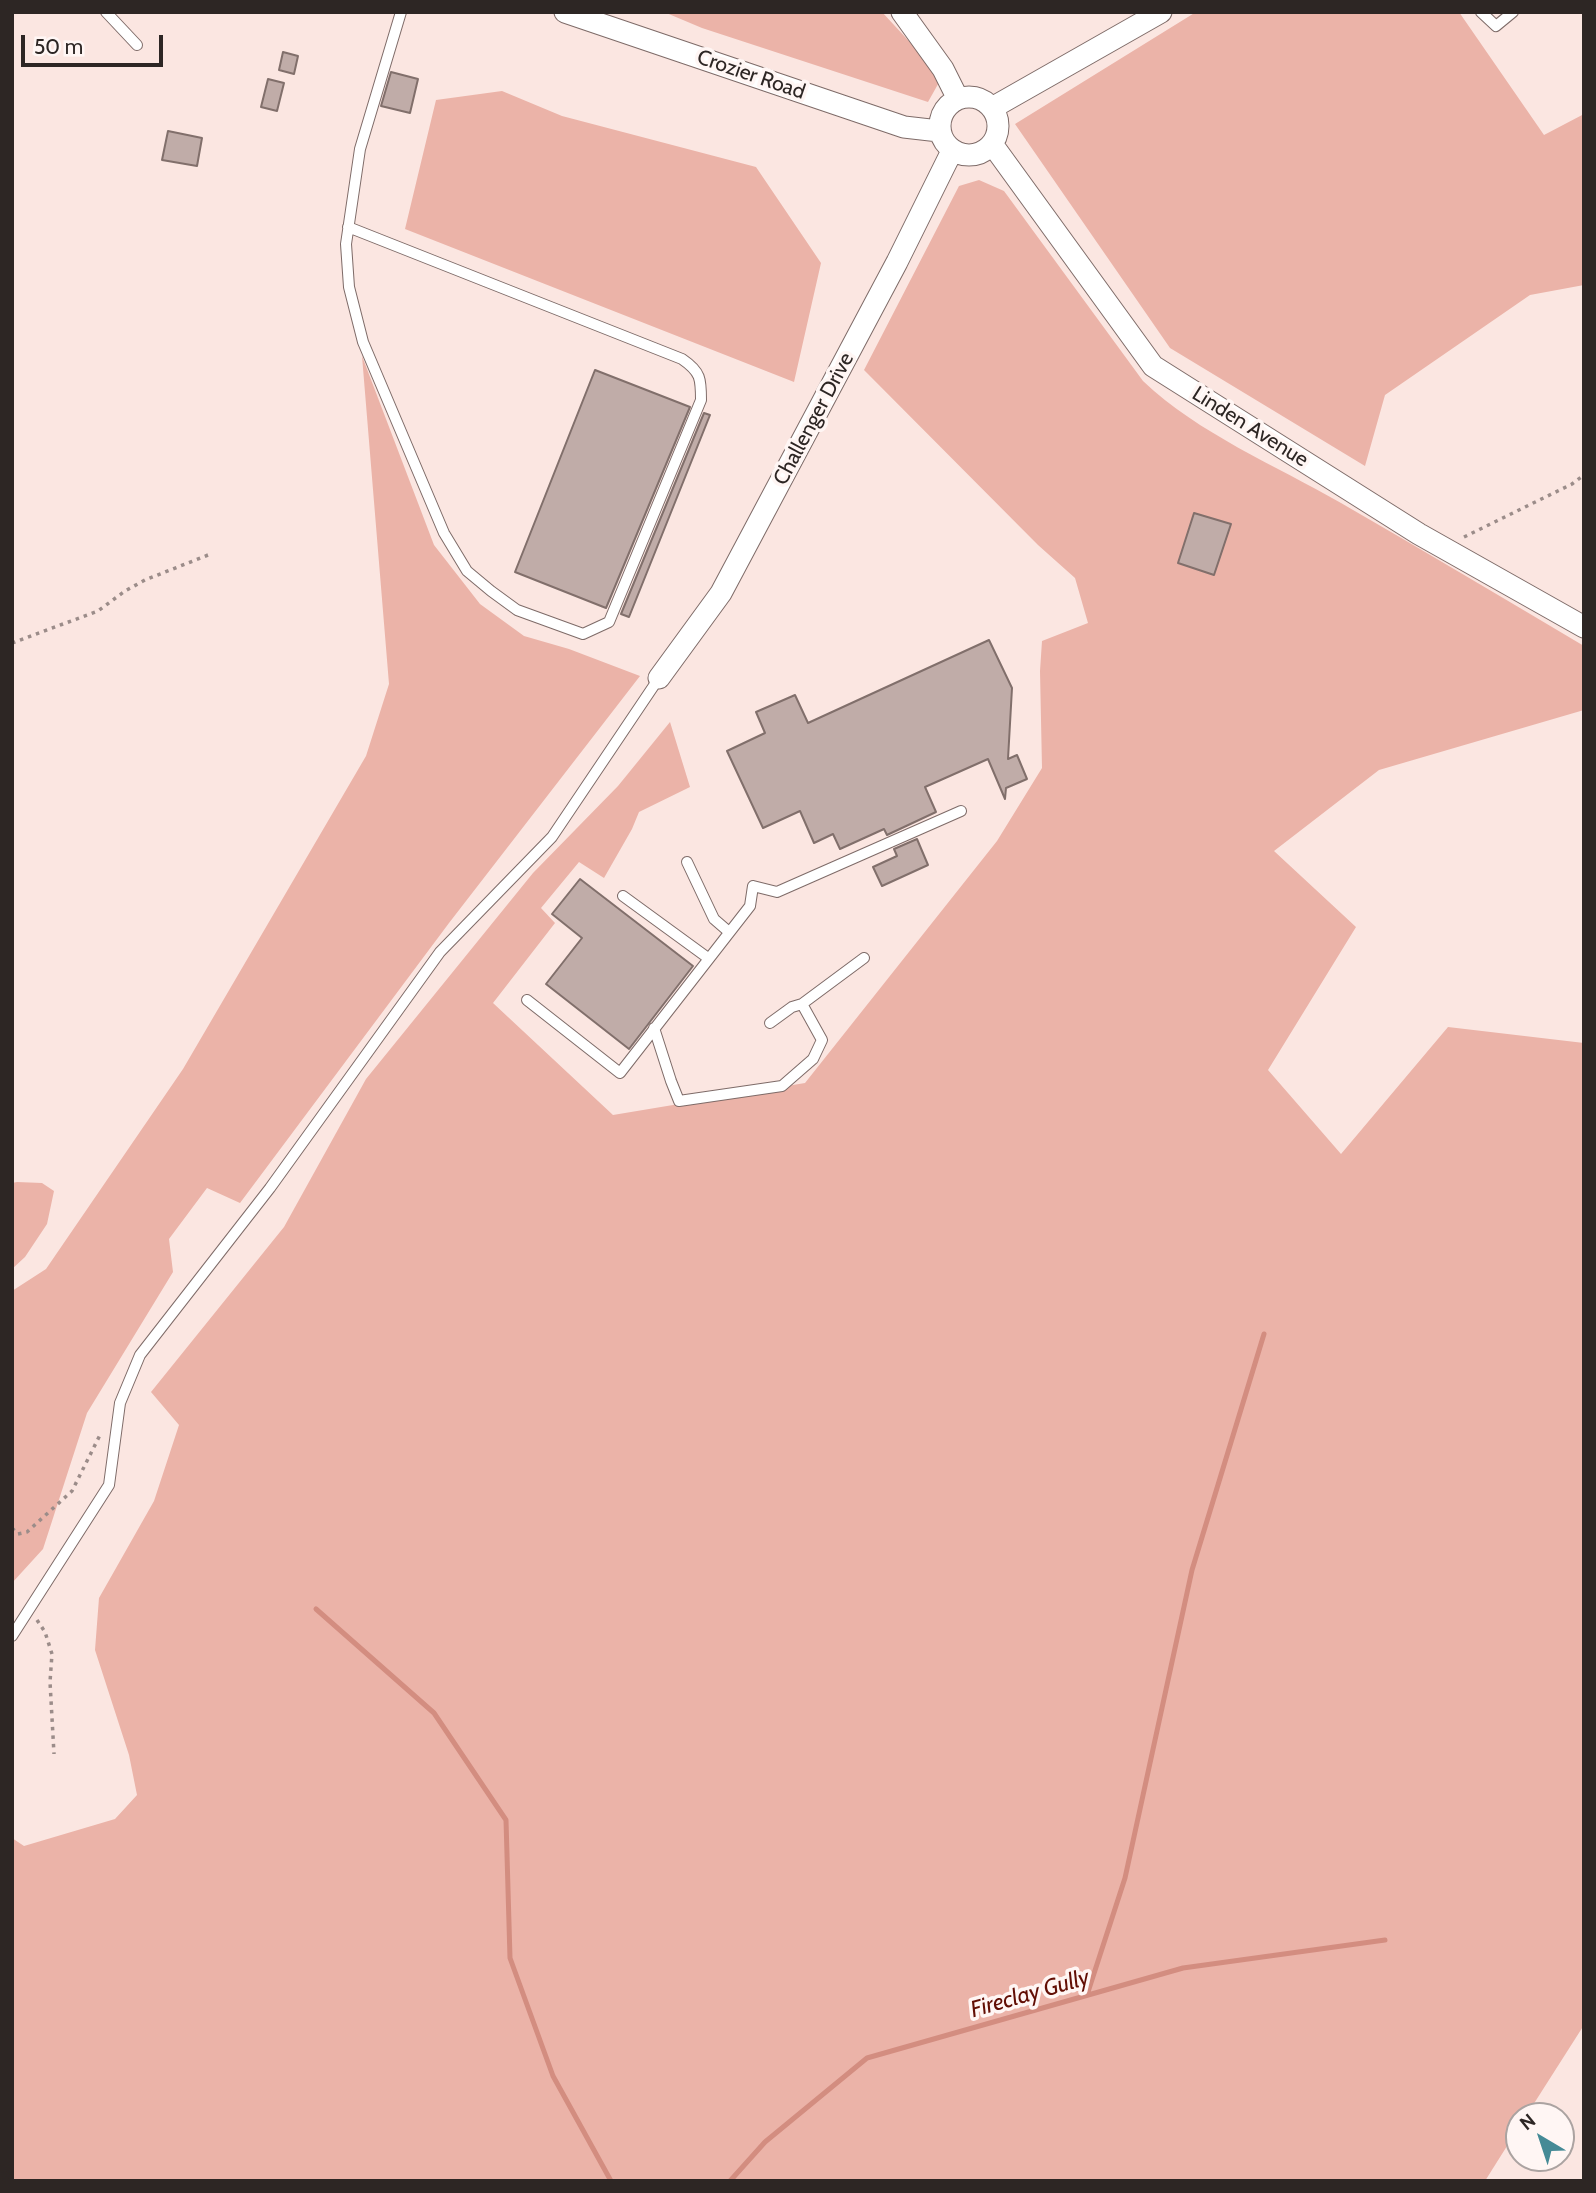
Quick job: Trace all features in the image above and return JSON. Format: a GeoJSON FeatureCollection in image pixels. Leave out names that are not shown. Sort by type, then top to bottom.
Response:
{"type":"FeatureCollection","features":[{"type":"Feature","properties":{"kind":"street","name":"Crozier Road"},"geometry":{"type":"LineString","coordinates":[[565,12],[904,127],[940,131]]}},
{"type":"Feature","properties":{"kind":"street"},"geometry":{"type":"LineString","coordinates":[[902,12],[943,69],[958,99]]}},
{"type":"Feature","properties":{"kind":"street"},"geometry":{"type":"LineString","coordinates":[[992,108],[1161,12]]}},
{"type":"Feature","properties":{"kind":"street"},"geometry":{"type":"LineString","coordinates":[[971,97],[983,100],[992,108],[998,120],[998,132],[992,144],[981,154],[966,156],[952,151],[946,146],[940,131],[940,118],[947,106],[958,99],[971,97]]}},
{"type":"Feature","properties":{"kind":"street","name":"Linden Avenue"},"geometry":{"type":"LineString","coordinates":[[992,144],[1153,366],[1444,548],[1584,627]]}},
{"type":"Feature","properties":{"kind":"street","name":"Challenger Drive"},"geometry":{"type":"LineString","coordinates":[[659,678],[721,593],[897,262],[952,151]]}},
{"type":"Feature","properties":{"kind":"lane"},"geometry":{"type":"LineString","coordinates":[[106,12],[136,46]]}},
{"type":"Feature","properties":{"kind":"lane"},"geometry":{"type":"LineString","coordinates":[[348,227],[682,359],[694,368],[701,380],[701,400],[608,622],[583,634],[517,610],[467,571],[444,533],[363,342],[349,287],[346,244],[348,227],[360,149],[401,12]]}},
{"type":"Feature","properties":{"kind":"lane"},"geometry":{"type":"LineString","coordinates":[[1481,12],[1496,26],[1513,12]]}},
{"type":"Feature","properties":{"kind":"lane"},"geometry":{"type":"LineString","coordinates":[[12,1636],[109,1486],[120,1403],[140,1355],[270,1188],[440,952],[552,837],[659,678]]}},
{"type":"Feature","properties":{"kind":"lane"},"geometry":{"type":"LineString","coordinates":[[527,1000],[620,1073],[750,905],[753,886],[778,892],[961,811]]}},
{"type":"Feature","properties":{"kind":"lane"},"geometry":{"type":"LineString","coordinates":[[687,862],[714,919],[729,932]]}},
{"type":"Feature","properties":{"kind":"lane"},"geometry":{"type":"LineString","coordinates":[[622,896],[708,958]]}},
{"type":"Feature","properties":{"kind":"lane"},"geometry":{"type":"LineString","coordinates":[[770,1023],[792,1007],[802,1004],[864,958]]}},
{"type":"Feature","properties":{"kind":"lane"},"geometry":{"type":"LineString","coordinates":[[654,1028],[679,1101],[782,1086],[813,1059],[822,1040],[802,1004]]}},
{"type":"Feature","properties":{"kind":"path"},"geometry":{"type":"LineString","coordinates":[[1444,548],[1572,484],[1584,475]]}},
{"type":"Feature","properties":{"kind":"path"},"geometry":{"type":"LineString","coordinates":[[12,643],[98,611],[145,580],[208,555]]}},
{"type":"Feature","properties":{"kind":"path"},"geometry":{"type":"LineString","coordinates":[[12,1528],[18,1534],[27,1532],[72,1491],[101,1433]]}},
{"type":"Feature","properties":{"kind":"path"},"geometry":{"type":"LineString","coordinates":[[29,1610],[45,1632],[52,1654],[50,1682],[54,1754]]}},
{"type":"Feature","properties":{"kind":"shaded area"},"geometry":{"type":"Polygon","coordinates":[[[664,12],[882,12],[942,77],[928,102],[702,28],[664,12]]]}},
{"type":"Feature","properties":{"kind":"shaded area"},"geometry":{"type":"Polygon","coordinates":[[[1196,12],[1459,12],[1544,135],[1584,114],[1584,285],[1530,295],[1385,395],[1365,466],[1170,348],[1015,124],[1196,12]]]}},
{"type":"Feature","properties":{"kind":"shaded area"},"geometry":{"type":"Polygon","coordinates":[[[502,91],[562,116],[756,167],[821,263],[794,382],[405,229],[436,100],[502,91]]]}},
{"type":"Feature","properties":{"kind":"shaded area"},"geometry":{"type":"Polygon","coordinates":[[[979,180],[1004,191],[1143,381],[1188,417],[1238,448],[1433,556],[1584,646],[1584,710],[1379,770],[1274,851],[1356,927],[1268,1070],[1341,1154],[1448,1027],[1584,1043],[1584,2025],[1535,2102],[1505,2102],[1505,2149],[1485,2181],[12,2181],[12,1838],[24,1846],[115,1819],[137,1795],[129,1755],[95,1650],[99,1598],[154,1501],[179,1425],[151,1392],[284,1227],[366,1079],[533,873],[618,786],[670,722],[690,787],[639,812],[604,878],[579,862],[541,908],[555,923],[493,1003],[613,1115],[805,1083],[997,841],[1042,768],[1042,641],[1088,623],[1075,578],[1038,545],[864,370],[959,186],[979,180]]]}},
{"type":"Feature","properties":{"kind":"shaded area"},"geometry":{"type":"Polygon","coordinates":[[[362,356],[434,545],[480,604],[524,636],[569,649],[640,676],[449,923],[240,1203],[207,1188],[169,1239],[173,1272],[87,1413],[43,1549],[12,1583],[12,1291],[46,1269],[183,1069],[366,756],[389,684],[362,356]]]}},
{"type":"Feature","properties":{"kind":"shaded area"},"geometry":{"type":"Polygon","coordinates":[[[12,1183],[42,1183],[54,1191],[47,1224],[25,1257],[12,1269],[12,1183]]]}},
{"type":"Feature","properties":{"kind":"building"},"geometry":{"type":"Polygon","coordinates":[[[283,52],[298,56],[294,74],[279,70],[283,52]]]}},
{"type":"Feature","properties":{"kind":"building"},"geometry":{"type":"Polygon","coordinates":[[[391,72],[418,79],[410,113],[381,106],[391,72]]]}},
{"type":"Feature","properties":{"kind":"building"},"geometry":{"type":"Polygon","coordinates":[[[268,79],[284,83],[277,111],[261,107],[268,79]]]}},
{"type":"Feature","properties":{"kind":"building"},"geometry":{"type":"Polygon","coordinates":[[[168,131],[202,138],[197,166],[162,160],[168,131]]]}},
{"type":"Feature","properties":{"kind":"building"},"geometry":{"type":"Polygon","coordinates":[[[595,370],[690,407],[606,608],[515,572],[595,370]]]}},
{"type":"Feature","properties":{"kind":"building"},"geometry":{"type":"Polygon","coordinates":[[[704,413],[710,415],[629,617],[621,614],[704,413]]]}},
{"type":"Feature","properties":{"kind":"building"},"geometry":{"type":"Polygon","coordinates":[[[1194,513],[1231,524],[1214,575],[1178,563],[1194,513]]]}},
{"type":"Feature","properties":{"kind":"building"},"geometry":{"type":"Polygon","coordinates":[[[989,640],[1012,688],[1008,759],[1017,755],[1027,779],[1006,788],[1005,799],[988,759],[925,787],[936,812],[887,835],[884,829],[840,849],[833,834],[814,843],[800,811],[763,828],[727,751],[765,733],[756,712],[795,695],[808,723],[989,640]]]}},
{"type":"Feature","properties":{"kind":"building"},"geometry":{"type":"Polygon","coordinates":[[[917,839],[928,865],[882,886],[873,867],[897,856],[894,849],[917,839]]]}},
{"type":"Feature","properties":{"kind":"building"},"geometry":{"type":"Polygon","coordinates":[[[580,879],[693,966],[629,1049],[546,984],[582,938],[552,914],[580,879]]]}},
{"type":"Feature","properties":{"kind":"waterway"},"geometry":{"type":"LineString","coordinates":[[1087,1995],[1125,1878],[1192,1570],[1264,1334]]}},
{"type":"Feature","properties":{"kind":"waterway"},"geometry":{"type":"LineString","coordinates":[[316,1609],[434,1713],[506,1820],[510,1958],[553,2076],[611,2181]]}},
{"type":"Feature","properties":{"kind":"waterway","name":"Fireclay Gully"},"geometry":{"type":"LineString","coordinates":[[730,2181],[765,2142],[867,2058],[1183,1968],[1385,1940]]}}]}
